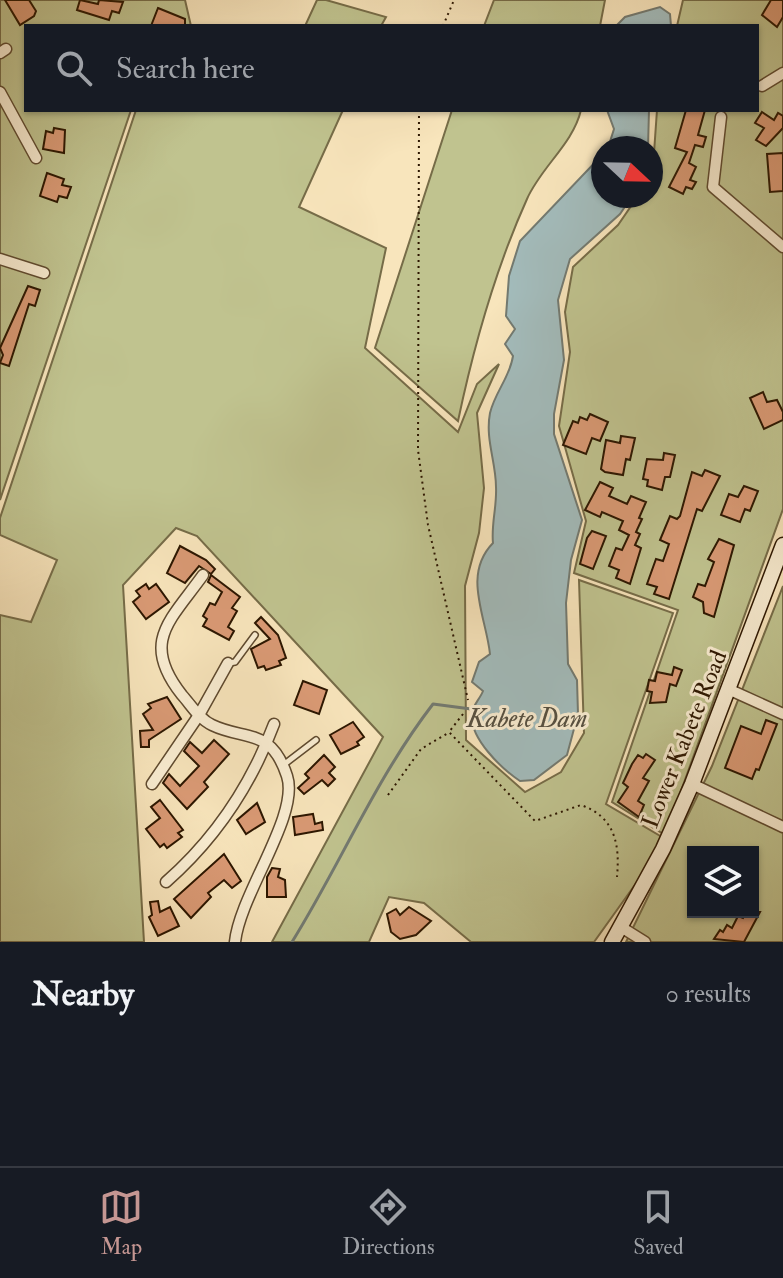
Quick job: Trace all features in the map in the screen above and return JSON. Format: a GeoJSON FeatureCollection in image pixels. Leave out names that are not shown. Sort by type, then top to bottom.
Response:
{"type":"FeatureCollection","features":[{"type":"Feature","properties":{"kind":"main road","name":"Lower Kabete Road"},"geometry":{"type":"LineString","coordinates":[[612,942],[663,849],[692,784],[783,545]]}},
{"type":"Feature","properties":{"kind":"street"},"geometry":{"type":"LineString","coordinates":[[762,86],[783,73]]}},
{"type":"Feature","properties":{"kind":"street"},"geometry":{"type":"LineString","coordinates":[[0,92],[36,158]]}},
{"type":"Feature","properties":{"kind":"street"},"geometry":{"type":"LineString","coordinates":[[721,117],[712,183],[714,190],[783,247]]}},
{"type":"Feature","properties":{"kind":"street"},"geometry":{"type":"LineString","coordinates":[[0,259],[44,273]]}},
{"type":"Feature","properties":{"kind":"street"},"geometry":{"type":"LineString","coordinates":[[203,575],[161,635],[159,648],[163,668],[199,715],[211,725],[252,734],[266,745],[288,778],[283,823],[241,912],[235,942]]}},
{"type":"Feature","properties":{"kind":"street"},"geometry":{"type":"LineString","coordinates":[[152,784],[199,715],[229,660]]}},
{"type":"Feature","properties":{"kind":"street"},"geometry":{"type":"LineString","coordinates":[[728,689],[783,714]]}},
{"type":"Feature","properties":{"kind":"street"},"geometry":{"type":"LineString","coordinates":[[166,882],[217,829],[266,745],[274,724]]}},
{"type":"Feature","properties":{"kind":"street"},"geometry":{"type":"LineString","coordinates":[[692,784],[783,827]]}},
{"type":"Feature","properties":{"kind":"street"},"geometry":{"type":"LineString","coordinates":[[621,927],[645,942]]}},
{"type":"Feature","properties":{"kind":"lane"},"geometry":{"type":"LineString","coordinates":[[229,660],[235,662],[255,635]]}},
{"type":"Feature","properties":{"kind":"lane"},"geometry":{"type":"LineString","coordinates":[[282,766],[316,740]]}},
{"type":"Feature","properties":{"kind":"path"},"geometry":{"type":"LineString","coordinates":[[444,24],[454,0]]}},
{"type":"Feature","properties":{"kind":"path"},"geometry":{"type":"LineString","coordinates":[[419,112],[418,450],[428,525],[468,700]]}},
{"type":"Feature","properties":{"kind":"path"},"geometry":{"type":"LineString","coordinates":[[388,795],[421,749],[449,732],[463,714]]}},
{"type":"Feature","properties":{"kind":"path"},"geometry":{"type":"LineString","coordinates":[[449,732],[535,821],[581,805],[598,811],[612,825],[619,853],[617,877]]}},
{"type":"Feature","properties":{"kind":"green space"},"geometry":{"type":"Polygon","coordinates":[[[0,0],[185,0],[191,24],[24,24],[24,112],[130,112],[0,500],[0,0]]]}},
{"type":"Feature","properties":{"kind":"green space"},"geometry":{"type":"Polygon","coordinates":[[[317,0],[386,17],[382,24],[306,24],[317,0]]]}},
{"type":"Feature","properties":{"kind":"green space"},"geometry":{"type":"Polygon","coordinates":[[[494,0],[605,0],[600,24],[485,24],[494,0]]]}},
{"type":"Feature","properties":{"kind":"green space"},"geometry":{"type":"Polygon","coordinates":[[[683,0],[783,0],[783,509],[665,835],[612,802],[678,610],[574,573],[586,521],[559,426],[570,352],[565,312],[573,267],[618,225],[630,208],[663,208],[663,136],[655,136],[657,112],[759,112],[759,24],[677,24],[683,0]]]}},
{"type":"Feature","properties":{"kind":"green space"},"geometry":{"type":"Polygon","coordinates":[[[135,112],[342,112],[299,207],[386,248],[365,348],[458,432],[477,384],[499,364],[477,413],[484,488],[479,533],[465,586],[466,740],[525,792],[561,772],[584,733],[579,580],[673,613],[606,804],[667,840],[594,942],[471,942],[424,903],[389,897],[369,942],[272,942],[383,737],[197,536],[176,528],[123,585],[144,942],[0,942],[0,615],[31,622],[57,560],[0,535],[0,518],[135,112]]]}},
{"type":"Feature","properties":{"kind":"green space"},"geometry":{"type":"Polygon","coordinates":[[[451,112],[580,112],[571,134],[533,187],[505,253],[486,308],[458,421],[375,348],[451,112]]]}},
{"type":"Feature","properties":{"kind":"green space"},"geometry":{"type":"Polygon","coordinates":[[[783,586],[783,942],[626,942],[712,766],[783,586]]]}},
{"type":"Feature","properties":{"kind":"water"},"geometry":{"type":"Polygon","coordinates":[[[660,7],[670,14],[671,24],[618,24],[625,17],[660,7]]]}},
{"type":"Feature","properties":{"kind":"water"},"geometry":{"type":"Polygon","coordinates":[[[608,112],[649,112],[648,136],[612,136],[614,129],[608,112]]]}},
{"type":"Feature","properties":{"kind":"water","name":"Kabete Dam"},"geometry":{"type":"Polygon","coordinates":[[[591,167],[591,208],[624,208],[570,259],[558,300],[564,360],[554,414],[554,434],[582,520],[571,560],[566,603],[568,664],[577,680],[578,714],[567,755],[534,780],[520,781],[488,752],[476,733],[472,711],[483,691],[472,682],[479,662],[490,654],[477,582],[484,555],[493,543],[496,487],[489,432],[490,413],[513,356],[505,344],[515,329],[506,316],[509,276],[520,241],[591,167]]]}},
{"type":"Feature","properties":{"kind":"building"},"geometry":{"type":"Polygon","coordinates":[[[5,0],[29,0],[36,11],[34,16],[20,25],[5,0]]]}},
{"type":"Feature","properties":{"kind":"building"},"geometry":{"type":"Polygon","coordinates":[[[80,0],[98,4],[99,0],[123,2],[119,13],[112,11],[109,20],[77,10],[80,0]]]}},
{"type":"Feature","properties":{"kind":"building"},"geometry":{"type":"Polygon","coordinates":[[[771,0],[783,0],[783,17],[777,27],[762,15],[771,0]]]}},
{"type":"Feature","properties":{"kind":"building"},"geometry":{"type":"Polygon","coordinates":[[[158,8],[185,19],[185,24],[152,24],[158,8]]]}},
{"type":"Feature","properties":{"kind":"building"},"geometry":{"type":"Polygon","coordinates":[[[685,112],[704,112],[698,135],[706,137],[703,147],[695,145],[689,163],[696,167],[690,180],[696,182],[692,189],[686,187],[683,194],[669,187],[687,152],[675,148],[685,112]]]}},
{"type":"Feature","properties":{"kind":"building"},"geometry":{"type":"Polygon","coordinates":[[[762,112],[774,120],[778,113],[783,116],[783,128],[766,146],[756,140],[764,128],[755,123],[762,112]]]}},
{"type":"Feature","properties":{"kind":"building"},"geometry":{"type":"Polygon","coordinates":[[[54,128],[65,130],[64,153],[43,149],[46,131],[53,133],[54,128]]]}},
{"type":"Feature","properties":{"kind":"building"},"geometry":{"type":"Polygon","coordinates":[[[783,153],[783,191],[770,192],[767,154],[783,153]]]}},
{"type":"Feature","properties":{"kind":"building"},"geometry":{"type":"Polygon","coordinates":[[[47,173],[64,179],[62,185],[71,187],[67,198],[59,196],[57,202],[40,196],[47,173]]]}},
{"type":"Feature","properties":{"kind":"building"},"geometry":{"type":"Polygon","coordinates":[[[28,286],[40,290],[35,306],[29,304],[9,366],[0,363],[3,355],[0,348],[28,286]]]}},
{"type":"Feature","properties":{"kind":"building"},"geometry":{"type":"Polygon","coordinates":[[[763,392],[767,402],[777,400],[783,412],[783,420],[764,429],[750,398],[763,392]]]}},
{"type":"Feature","properties":{"kind":"building"},"geometry":{"type":"Polygon","coordinates":[[[590,414],[608,422],[600,441],[592,438],[586,454],[563,445],[573,421],[578,423],[580,417],[587,420],[590,414]]]}},
{"type":"Feature","properties":{"kind":"building"},"geometry":{"type":"Polygon","coordinates":[[[621,436],[635,438],[630,460],[626,459],[623,475],[605,472],[601,469],[606,440],[620,443],[621,436]]]}},
{"type":"Feature","properties":{"kind":"building"},"geometry":{"type":"Polygon","coordinates":[[[664,453],[675,455],[670,477],[665,477],[662,490],[647,486],[648,480],[643,479],[647,459],[663,460],[664,453]]]}},
{"type":"Feature","properties":{"kind":"building"},"geometry":{"type":"Polygon","coordinates":[[[705,470],[720,476],[702,511],[697,509],[669,599],[654,594],[657,587],[647,584],[656,559],[663,561],[669,544],[660,540],[670,516],[677,519],[680,516],[692,472],[702,476],[705,470]]]}},
{"type":"Feature","properties":{"kind":"building"},"geometry":{"type":"Polygon","coordinates":[[[600,482],[613,488],[609,496],[627,504],[631,496],[646,502],[636,532],[640,534],[635,545],[641,548],[630,584],[616,578],[619,570],[609,566],[616,548],[622,550],[629,535],[619,530],[623,521],[602,512],[600,517],[585,510],[600,482]]]}},
{"type":"Feature","properties":{"kind":"building"},"geometry":{"type":"Polygon","coordinates":[[[744,486],[758,491],[750,511],[745,509],[740,522],[721,515],[729,494],[738,497],[744,486]]]}},
{"type":"Feature","properties":{"kind":"building"},"geometry":{"type":"Polygon","coordinates":[[[592,531],[606,536],[593,569],[580,564],[592,531]]]}},
{"type":"Feature","properties":{"kind":"building"},"geometry":{"type":"Polygon","coordinates":[[[719,539],[734,545],[714,617],[704,613],[703,602],[693,597],[698,584],[705,586],[714,562],[708,559],[719,539]]]}},
{"type":"Feature","properties":{"kind":"building"},"geometry":{"type":"Polygon","coordinates":[[[180,546],[206,560],[215,569],[211,574],[199,566],[185,583],[167,573],[180,546]]]}},
{"type":"Feature","properties":{"kind":"building"},"geometry":{"type":"Polygon","coordinates":[[[211,575],[240,597],[232,608],[237,611],[228,627],[234,631],[229,640],[203,626],[207,619],[203,616],[210,603],[215,605],[222,592],[208,582],[211,575]]]}},
{"type":"Feature","properties":{"kind":"building"},"geometry":{"type":"Polygon","coordinates":[[[146,584],[149,589],[156,584],[169,602],[146,619],[133,602],[140,596],[136,591],[146,584]]]}},
{"type":"Feature","properties":{"kind":"building"},"geometry":{"type":"Polygon","coordinates":[[[261,617],[278,635],[286,658],[279,661],[281,665],[266,670],[264,666],[258,668],[251,649],[270,639],[255,623],[261,617]]]}},
{"type":"Feature","properties":{"kind":"building"},"geometry":{"type":"Polygon","coordinates":[[[674,667],[682,670],[676,686],[670,684],[666,702],[650,703],[652,692],[647,691],[649,680],[655,681],[657,672],[672,675],[674,667]]]}},
{"type":"Feature","properties":{"kind":"building"},"geometry":{"type":"Polygon","coordinates":[[[303,681],[327,690],[319,714],[294,705],[303,681]]]}},
{"type":"Feature","properties":{"kind":"building"},"geometry":{"type":"Polygon","coordinates":[[[167,697],[181,719],[149,740],[149,747],[141,747],[140,731],[153,730],[143,714],[151,708],[148,704],[167,697]]]}},
{"type":"Feature","properties":{"kind":"building"},"geometry":{"type":"Polygon","coordinates":[[[766,720],[777,724],[759,770],[756,769],[752,779],[725,768],[741,726],[761,734],[766,720]]]}},
{"type":"Feature","properties":{"kind":"building"},"geometry":{"type":"Polygon","coordinates":[[[353,722],[364,737],[357,742],[359,745],[341,754],[330,735],[353,722]]]}},
{"type":"Feature","properties":{"kind":"building"},"geometry":{"type":"Polygon","coordinates":[[[214,740],[229,754],[204,782],[208,787],[187,809],[163,783],[169,774],[180,786],[199,766],[184,751],[190,742],[202,753],[214,740]]]}},
{"type":"Feature","properties":{"kind":"building"},"geometry":{"type":"Polygon","coordinates":[[[646,754],[655,760],[643,778],[649,781],[638,801],[644,805],[639,817],[618,802],[628,787],[623,783],[632,764],[638,755],[643,758],[646,754]]]}},
{"type":"Feature","properties":{"kind":"building"},"geometry":{"type":"Polygon","coordinates":[[[324,755],[335,767],[329,773],[335,779],[328,786],[322,780],[304,794],[298,788],[309,778],[305,774],[324,755]]]}},
{"type":"Feature","properties":{"kind":"building"},"geometry":{"type":"Polygon","coordinates":[[[160,800],[183,830],[178,833],[182,837],[167,848],[164,844],[160,847],[146,829],[160,818],[151,807],[160,800]]]}},
{"type":"Feature","properties":{"kind":"building"},"geometry":{"type":"Polygon","coordinates":[[[257,803],[265,822],[246,834],[237,820],[257,803]]]}},
{"type":"Feature","properties":{"kind":"building"},"geometry":{"type":"Polygon","coordinates":[[[313,814],[315,824],[322,822],[323,830],[295,835],[293,817],[313,814]]]}},
{"type":"Feature","properties":{"kind":"building"},"geometry":{"type":"Polygon","coordinates":[[[224,854],[241,881],[232,888],[224,880],[208,893],[211,897],[191,918],[174,899],[224,854]]]}},
{"type":"Feature","properties":{"kind":"building"},"geometry":{"type":"Polygon","coordinates":[[[272,868],[280,869],[278,877],[285,880],[286,897],[267,897],[267,877],[272,868]]]}},
{"type":"Feature","properties":{"kind":"building"},"geometry":{"type":"Polygon","coordinates":[[[158,901],[160,912],[170,907],[179,926],[158,936],[149,917],[152,915],[150,902],[158,901]]]}},
{"type":"Feature","properties":{"kind":"building"},"geometry":{"type":"Polygon","coordinates":[[[409,907],[431,921],[416,935],[400,939],[391,932],[387,914],[396,909],[400,915],[409,907]]]}},
{"type":"Feature","properties":{"kind":"building"},"geometry":{"type":"Polygon","coordinates":[[[737,918],[757,918],[744,942],[714,939],[727,925],[732,928],[737,918]]]}},
{"type":"Feature","properties":{"kind":"waterway"},"geometry":{"type":"LineString","coordinates":[[292,942],[376,791],[433,704],[471,709]]}}]}
